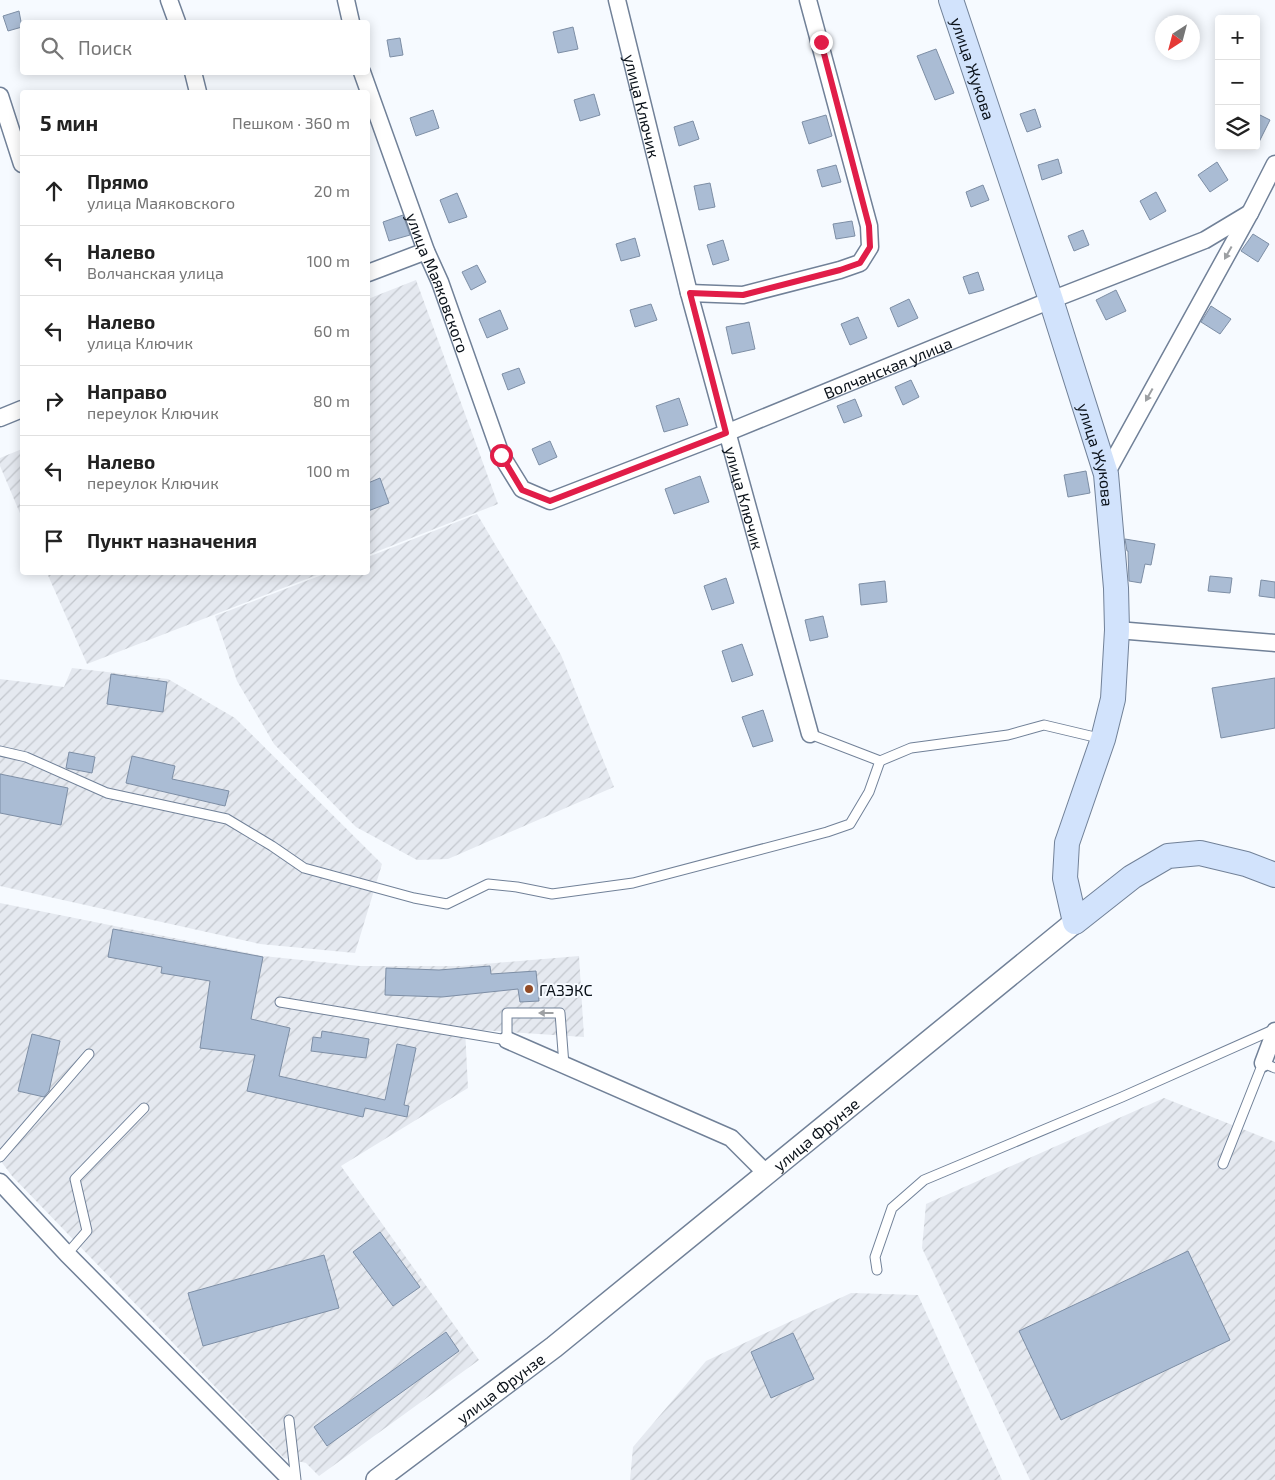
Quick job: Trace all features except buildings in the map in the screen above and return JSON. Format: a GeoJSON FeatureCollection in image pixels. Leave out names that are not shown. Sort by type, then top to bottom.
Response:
{"type":"FeatureCollection","features":[{"type":"Feature","properties":{"kind":"main road","name":"улица Жукова"},"geometry":{"type":"LineString","coordinates":[[951,0],[1051,300],[1106,474],[1118,630],[1113,699],[1103,739],[1067,842],[1065,878],[1075,922]]}},
{"type":"Feature","properties":{"kind":"main road","name":"улица Фрунзе"},"geometry":{"type":"LineString","coordinates":[[1075,922],[1132,877],[1168,856],[1200,853],[1246,864],[1275,874]]}},
{"type":"Feature","properties":{"kind":"street"},"geometry":{"type":"LineString","coordinates":[[169,0],[176,20]]}},
{"type":"Feature","properties":{"kind":"street"},"geometry":{"type":"LineString","coordinates":[[346,0],[351,20]]}},
{"type":"Feature","properties":{"kind":"street","name":"улица Ключик"},"geometry":{"type":"LineString","coordinates":[[617,0],[726,433],[810,734]]}},
{"type":"Feature","properties":{"kind":"street"},"geometry":{"type":"LineString","coordinates":[[690,293],[743,295],[830,273],[860,263],[870,247],[869,226],[808,0]]}},
{"type":"Feature","properties":{"kind":"street"},"geometry":{"type":"LineString","coordinates":[[194,75],[198,90]]}},
{"type":"Feature","properties":{"kind":"street","name":"улица Маяковского"},"geometry":{"type":"LineString","coordinates":[[363,75],[368,90]]}},
{"type":"Feature","properties":{"kind":"street","name":"улица Маяковского"},"geometry":{"type":"LineString","coordinates":[[370,94],[426,251],[440,282],[501,455],[522,490]]}},
{"type":"Feature","properties":{"kind":"street"},"geometry":{"type":"LineString","coordinates":[[0,96],[2,112],[20,159]]}},
{"type":"Feature","properties":{"kind":"street"},"geometry":{"type":"LineString","coordinates":[[1106,474],[1250,213],[1275,164]]}},
{"type":"Feature","properties":{"kind":"street","name":"Волчанская улица"},"geometry":{"type":"LineString","coordinates":[[522,490],[550,501],[726,433],[1051,300],[1205,240],[1250,213]]}},
{"type":"Feature","properties":{"kind":"street"},"geometry":{"type":"LineString","coordinates":[[370,271],[426,251]]}},
{"type":"Feature","properties":{"kind":"street"},"geometry":{"type":"LineString","coordinates":[[0,418],[20,410]]}},
{"type":"Feature","properties":{"kind":"street"},"geometry":{"type":"LineString","coordinates":[[1118,630],[1275,643]]}},
{"type":"Feature","properties":{"kind":"street","name":"улица Фрунзе"},"geometry":{"type":"LineString","coordinates":[[377,1480],[554,1348],[1075,922]]}},
{"type":"Feature","properties":{"kind":"street"},"geometry":{"type":"LineString","coordinates":[[1269,1066],[1275,1030]]}},
{"type":"Feature","properties":{"kind":"street"},"geometry":{"type":"LineString","coordinates":[[506,1040],[731,1138],[767,1174]]}},
{"type":"Feature","properties":{"kind":"street"},"geometry":{"type":"LineString","coordinates":[[0,1182],[68,1254],[291,1480]]}},
{"type":"Feature","properties":{"kind":"lane"},"geometry":{"type":"LineString","coordinates":[[810,734],[880,761],[911,748],[1008,735],[1044,725],[1103,739]]}},
{"type":"Feature","properties":{"kind":"lane"},"geometry":{"type":"LineString","coordinates":[[0,751],[26,757],[107,793],[227,819],[304,868],[414,898],[447,904],[488,884],[517,887],[552,894],[634,883],[828,832],[850,824],[870,792],[880,761]]}},
{"type":"Feature","properties":{"kind":"lane"},"geometry":{"type":"LineString","coordinates":[[280,1002],[506,1040],[507,1013],[560,1013],[564,1065]]}},
{"type":"Feature","properties":{"kind":"lane"},"geometry":{"type":"LineString","coordinates":[[877,1270],[875,1256],[892,1208],[924,1180],[1275,1030]]}},
{"type":"Feature","properties":{"kind":"lane"},"geometry":{"type":"LineString","coordinates":[[0,1157],[89,1054]]}},
{"type":"Feature","properties":{"kind":"lane"},"geometry":{"type":"LineString","coordinates":[[1223,1164],[1269,1066]]}},
{"type":"Feature","properties":{"kind":"lane"},"geometry":{"type":"LineString","coordinates":[[68,1254],[86,1231],[75,1179],[144,1108]]}},
{"type":"Feature","properties":{"kind":"lane"},"geometry":{"type":"LineString","coordinates":[[289,1420],[296,1480]]}},
{"type":"Feature","properties":{"kind":"shaded area"},"geometry":{"type":"Polygon","coordinates":[[[416,280],[498,504],[370,554],[370,298],[416,280]]]}},
{"type":"Feature","properties":{"kind":"shaded area"},"geometry":{"type":"Polygon","coordinates":[[[20,450],[20,513],[0,466],[0,458],[20,450]]]}},
{"type":"Feature","properties":{"kind":"shaded area"},"geometry":{"type":"Polygon","coordinates":[[[477,514],[561,655],[614,787],[448,859],[417,860],[356,827],[274,744],[237,681],[215,616],[322,575],[370,575],[370,556],[477,514]]]}},
{"type":"Feature","properties":{"kind":"shaded area"},"geometry":{"type":"Polygon","coordinates":[[[48,575],[317,575],[87,664],[48,575]]]}},
{"type":"Feature","properties":{"kind":"shaded area"},"geometry":{"type":"Polygon","coordinates":[[[72,668],[168,679],[235,718],[382,864],[355,953],[260,944],[0,886],[0,679],[64,687],[72,668]]]}},
{"type":"Feature","properties":{"kind":"shaded area"},"geometry":{"type":"Polygon","coordinates":[[[0,903],[263,956],[360,966],[461,966],[579,956],[584,1037],[465,1029],[468,1088],[341,1166],[479,1360],[319,1476],[306,1463],[284,1458],[12,1176],[0,1160],[0,903]]]}},
{"type":"Feature","properties":{"kind":"shaded area"},"geometry":{"type":"Polygon","coordinates":[[[1164,1098],[1275,1142],[1275,1480],[1030,1480],[922,1248],[926,1204],[1164,1098]]]}},
{"type":"Feature","properties":{"kind":"shaded area"},"geometry":{"type":"Polygon","coordinates":[[[851,1293],[918,1295],[1002,1480],[630,1480],[633,1447],[706,1361],[851,1293]]]}},
{"type":"Feature","properties":{"kind":"place","name":"ГАЗЭКС"},"geometry":{"type":"Point","coordinates":[529,989]}},
{"type":"Feature","properties":{"kind":"route"},"geometry":{"type":"LineString","coordinates":[[501,455],[522,490],[550,501],[726,433],[690,293],[743,295],[860,263],[870,247],[869,226],[821,42]]}}]}
